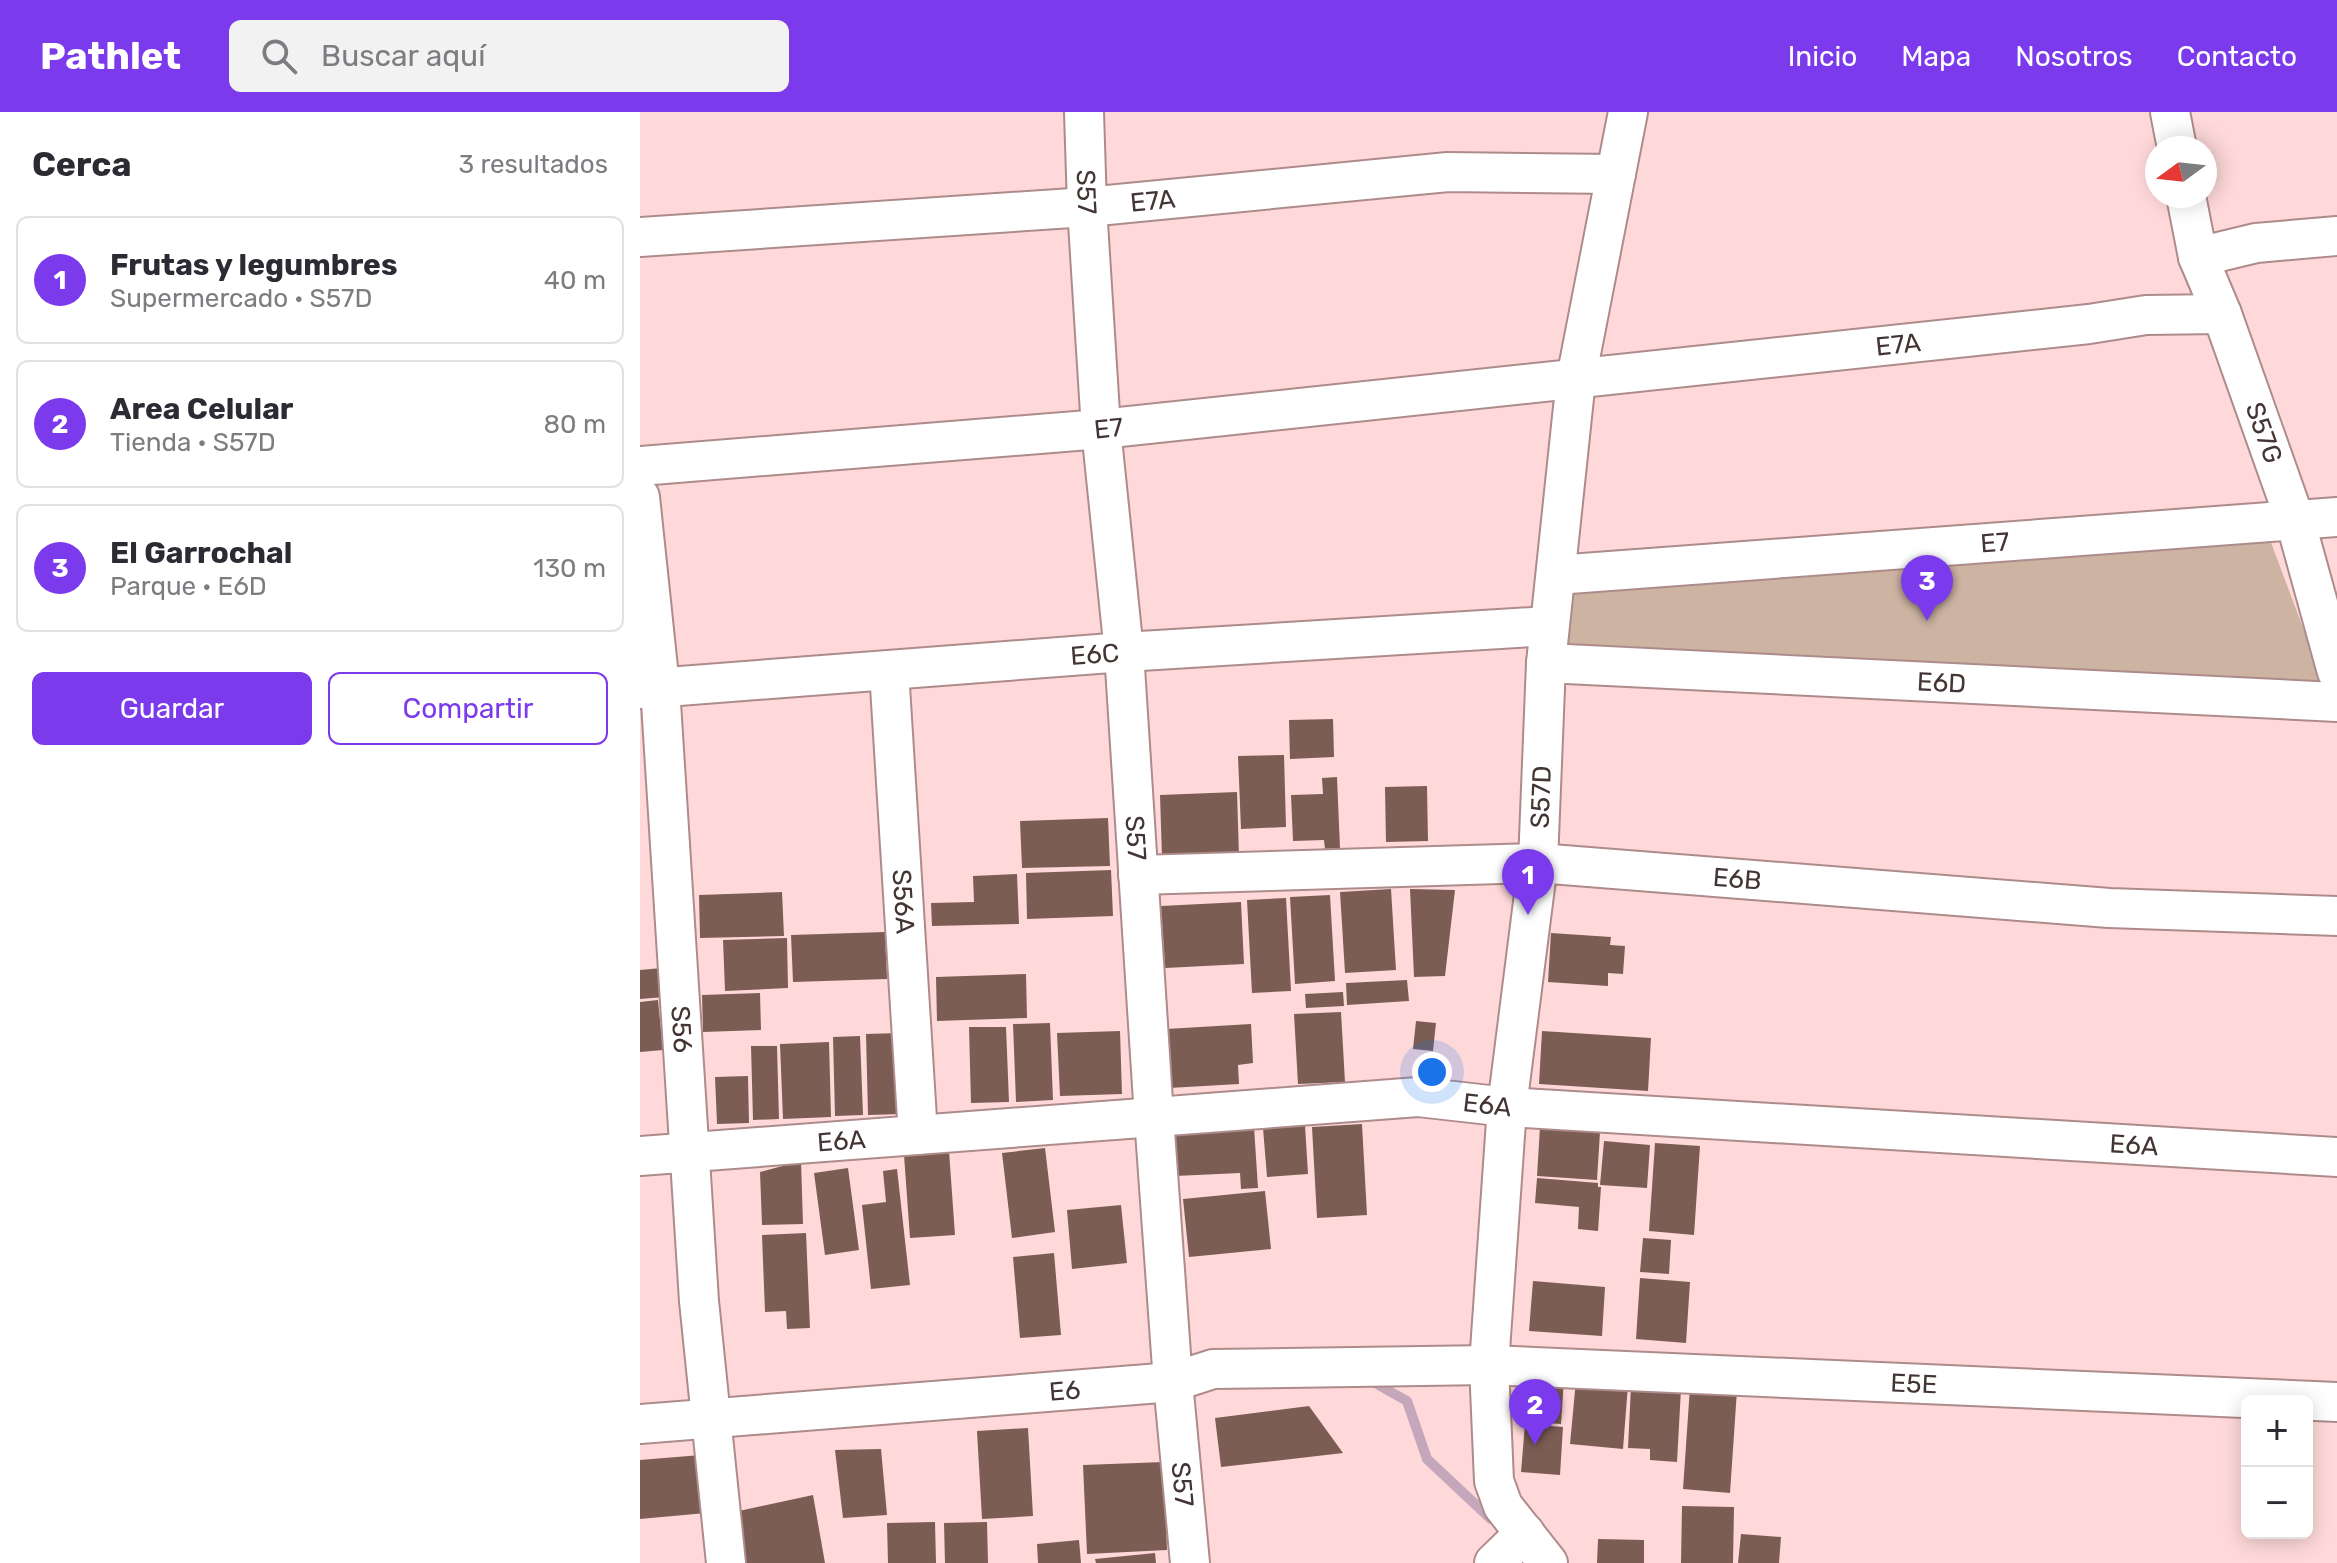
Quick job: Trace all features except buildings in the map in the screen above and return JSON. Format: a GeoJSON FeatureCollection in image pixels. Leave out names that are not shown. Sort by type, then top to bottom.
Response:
{"type":"FeatureCollection","features":[{"type":"Feature","properties":{"kind":"street","name":"S57"},"geometry":{"type":"LineString","coordinates":[[1084,112],[1101,429],[1124,652],[1173,1382],[1190,1563]]}},
{"type":"Feature","properties":{"kind":"street","name":"S57D"},"geometry":{"type":"LineString","coordinates":[[1548,1563],[1503,1506],[1494,1481],[1489,1365],[1507,1107],[1538,863],[1549,626],[1576,379],[1628,112]]}},
{"type":"Feature","properties":{"kind":"street"},"geometry":{"type":"LineString","coordinates":[[2170,112],[2175,136]]}},
{"type":"Feature","properties":{"kind":"street","name":"E7A"},"geometry":{"type":"LineString","coordinates":[[640,237],[1087,207],[1448,172],[1616,174]]}},
{"type":"Feature","properties":{"kind":"street","name":"S57G"},"geometry":{"type":"LineString","coordinates":[[2188,208],[2198,257],[2222,314],[2295,520],[2337,672]]}},
{"type":"Feature","properties":{"kind":"street"},"geometry":{"type":"LineString","coordinates":[[2198,257],[2256,243],[2337,236]]}},
{"type":"Feature","properties":{"kind":"street","name":"E7A"},"geometry":{"type":"LineString","coordinates":[[1576,379],[2089,324],[2146,315],[2222,314]]}},
{"type":"Feature","properties":{"kind":"street","name":"E7"},"geometry":{"type":"LineString","coordinates":[[640,466],[1101,429],[1576,379]]}},
{"type":"Feature","properties":{"kind":"street","name":"S56"},"geometry":{"type":"LineString","coordinates":[[640,497],[650,688],[691,1152],[699,1301],[726,1563]]}},
{"type":"Feature","properties":{"kind":"street","name":"E7"},"geometry":{"type":"LineString","coordinates":[[1556,575],[2337,517]]}},
{"type":"Feature","properties":{"kind":"street","name":"E6C"},"geometry":{"type":"LineString","coordinates":[[650,688],[1124,652],[1549,626]]}},
{"type":"Feature","properties":{"kind":"street","name":"E6D"},"geometry":{"type":"LineString","coordinates":[[1546,663],[2337,702]]}},
{"type":"Feature","properties":{"kind":"street","name":"S56A"},"geometry":{"type":"LineString","coordinates":[[889,670],[918,1135]]}},
{"type":"Feature","properties":{"kind":"street","name":"E6B"},"geometry":{"type":"LineString","coordinates":[[1138,875],[1538,863],[2109,908],[2337,916]]}},
{"type":"Feature","properties":{"kind":"street","name":"E6A"},"geometry":{"type":"LineString","coordinates":[[640,1156],[1418,1097],[1507,1107],[2337,1157]]}},
{"type":"Feature","properties":{"kind":"street","name":"E6"},"geometry":{"type":"LineString","coordinates":[[640,1424],[1173,1382],[1213,1369],[1489,1365]]}},
{"type":"Feature","properties":{"kind":"street","name":"E5E"},"geometry":{"type":"LineString","coordinates":[[1489,1365],[2337,1402]]}},
{"type":"Feature","properties":{"kind":"street"},"geometry":{"type":"LineString","coordinates":[[1494,1563],[1525,1533]]}},
{"type":"Feature","properties":{"kind":"shaded area"},"geometry":{"type":"Polygon","coordinates":[[[2261,516],[2331,702],[1548,662],[1560,579],[2261,516]]]}},
{"type":"Feature","properties":{"kind":"waterway"},"geometry":{"type":"LineString","coordinates":[[1368,1379],[1407,1401],[1427,1459],[1491,1519]]}},
{"type":"Feature","properties":{"kind":"place","name":"El Garrochal"},"geometry":{"type":"Point","coordinates":[1927,621]}},
{"type":"Feature","properties":{"kind":"place","name":"Frutas y legumbres"},"geometry":{"type":"Point","coordinates":[1528,915]}},
{"type":"Feature","properties":{"kind":"place","name":"Area Celular"},"geometry":{"type":"Point","coordinates":[1535,1445]}}]}
